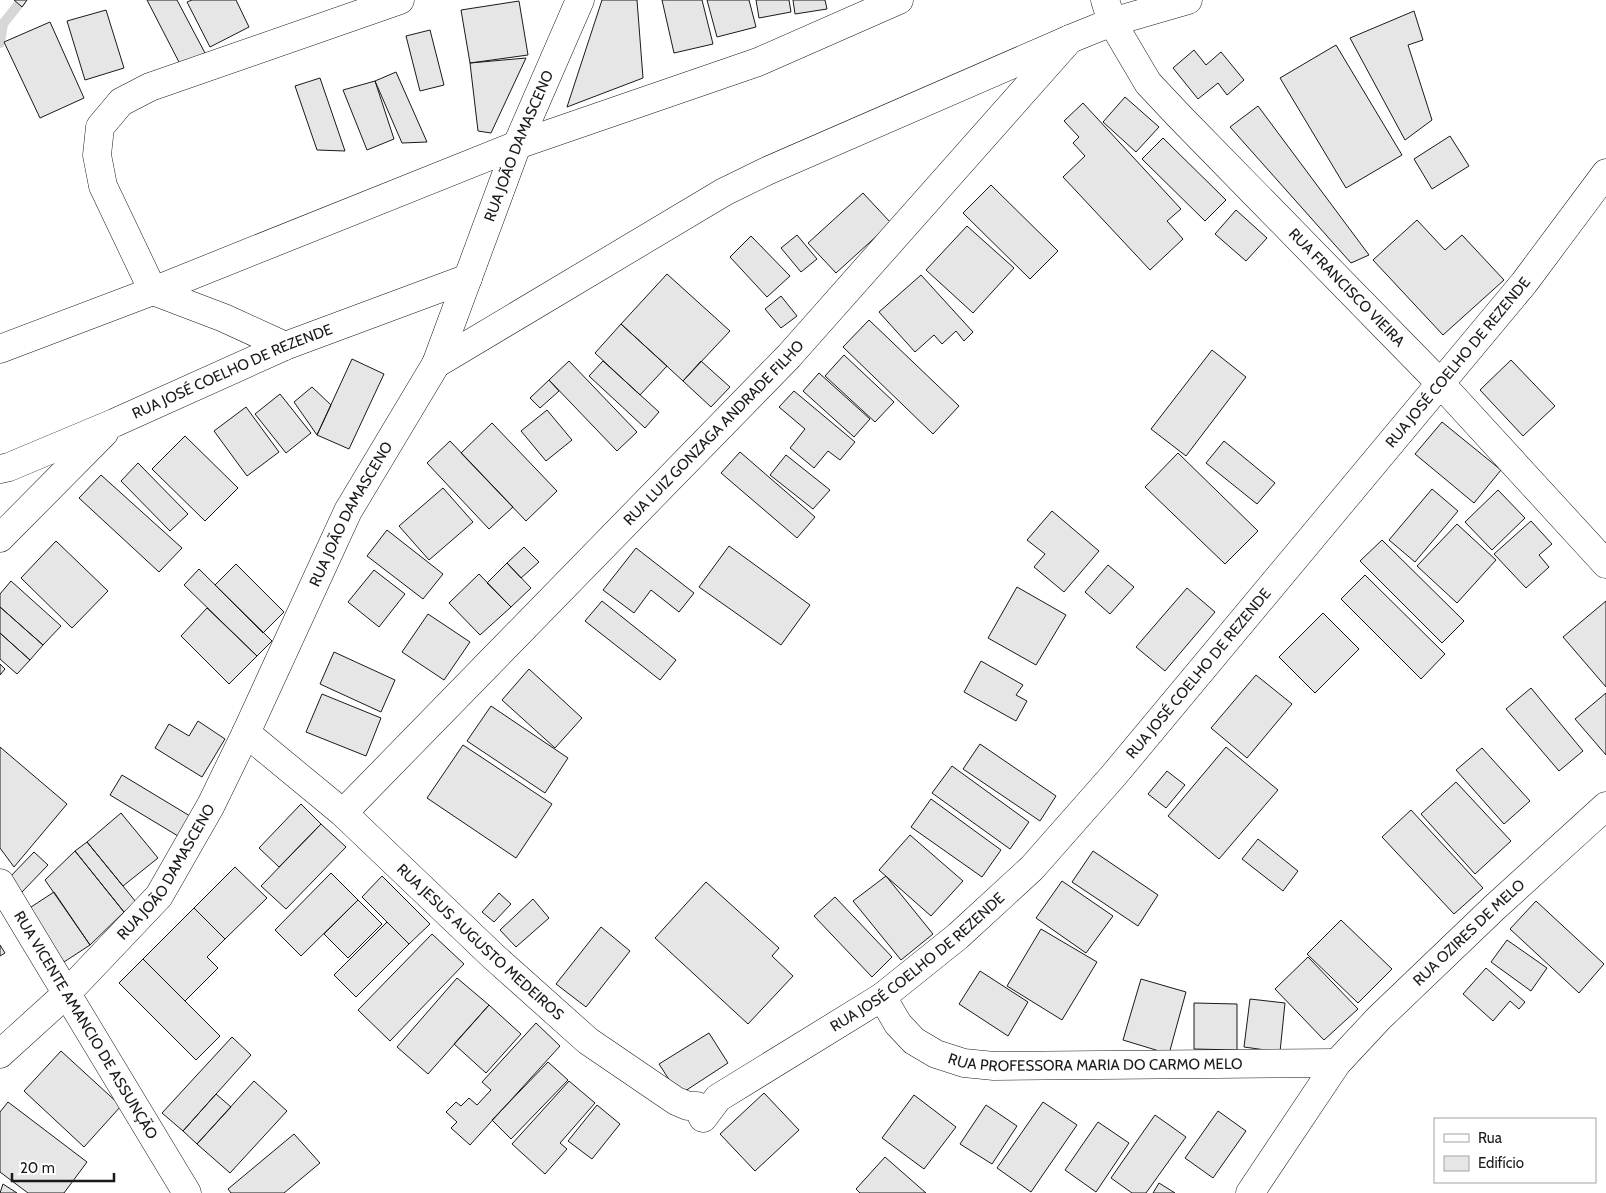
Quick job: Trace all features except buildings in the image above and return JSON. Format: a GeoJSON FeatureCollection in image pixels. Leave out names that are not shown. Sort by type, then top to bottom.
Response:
{"type":"FeatureCollection","features":[{"type":"Feature","properties":{"kind":"street"},"geometry":{"type":"LineString","coordinates":[[285,346],[224,318],[153,291],[103,186],[97,155],[100,127],[120,102],[150,87],[400,0]]}},
{"type":"Feature","properties":{"kind":"street","name":"RUA JOÃO DAMASCENO"},"geometry":{"type":"LineString","coordinates":[[0,1054],[66,994],[159,896],[211,805],[348,510],[436,364],[518,145],[580,0]]}},
{"type":"Feature","properties":{"kind":"street"},"geometry":{"type":"LineString","coordinates":[[0,349],[153,291],[518,145],[758,62],[899,0]]}},
{"type":"Feature","properties":{"kind":"street"},"geometry":{"type":"LineString","coordinates":[[436,364],[724,192],[767,171],[1070,39],[1108,11],[1188,0]]}},
{"type":"Feature","properties":{"kind":"street","name":"RUA FRANCISCO VIEIRA"},"geometry":{"type":"LineString","coordinates":[[1108,11],[1148,83],[1440,383],[1606,564]]}},
{"type":"Feature","properties":{"kind":"street","name":"RUA LUIZ GONZAGA ANDRADE FILHO"},"geometry":{"type":"LineString","coordinates":[[343,813],[789,356],[1070,39]]}},
{"type":"Feature","properties":{"kind":"street","name":"RUA JOSÉ COELHO DE REZENDE"},"geometry":{"type":"LineString","coordinates":[[718,1098],[882,998],[958,936],[1032,868],[1114,775],[1524,283],[1606,173]]}},
{"type":"Feature","properties":{"kind":"street","name":"RUA JOSÉ COELHO DE REZENDE"},"geometry":{"type":"LineString","coordinates":[[0,469],[114,423],[285,346],[468,278]]}},
{"type":"Feature","properties":{"kind":"street"},"geometry":{"type":"LineString","coordinates":[[0,538],[114,423]]}},
{"type":"Feature","properties":{"kind":"street","name":"RUA JESUS AUGUSTO MEDEIROS"},"geometry":{"type":"LineString","coordinates":[[246,733],[343,813],[494,957],[588,1041],[676,1101],[688,1106],[697,1106],[703,1118],[718,1098]]}},
{"type":"Feature","properties":{"kind":"street","name":"RUA OZIRES DE MELO"},"geometry":{"type":"LineString","coordinates":[[1250,1193],[1337,1063],[1379,1018],[1451,949],[1606,806]]}},
{"type":"Feature","properties":{"kind":"street","name":"RUA VICENTE AMANCIO DE ASSUNÇÃO"},"geometry":{"type":"LineString","coordinates":[[0,883],[188,1193]]}},
{"type":"Feature","properties":{"kind":"street","name":"RUA PROFESSORA MARIA DO CARMO MELO"},"geometry":{"type":"LineString","coordinates":[[882,998],[898,1024],[914,1041],[936,1054],[964,1063],[1002,1066],[1337,1063]]}},
{"type":"Feature","properties":{"kind":"waterway"},"geometry":{"type":"LineString","coordinates":[[0,43],[3,24],[22,0]]}}]}
